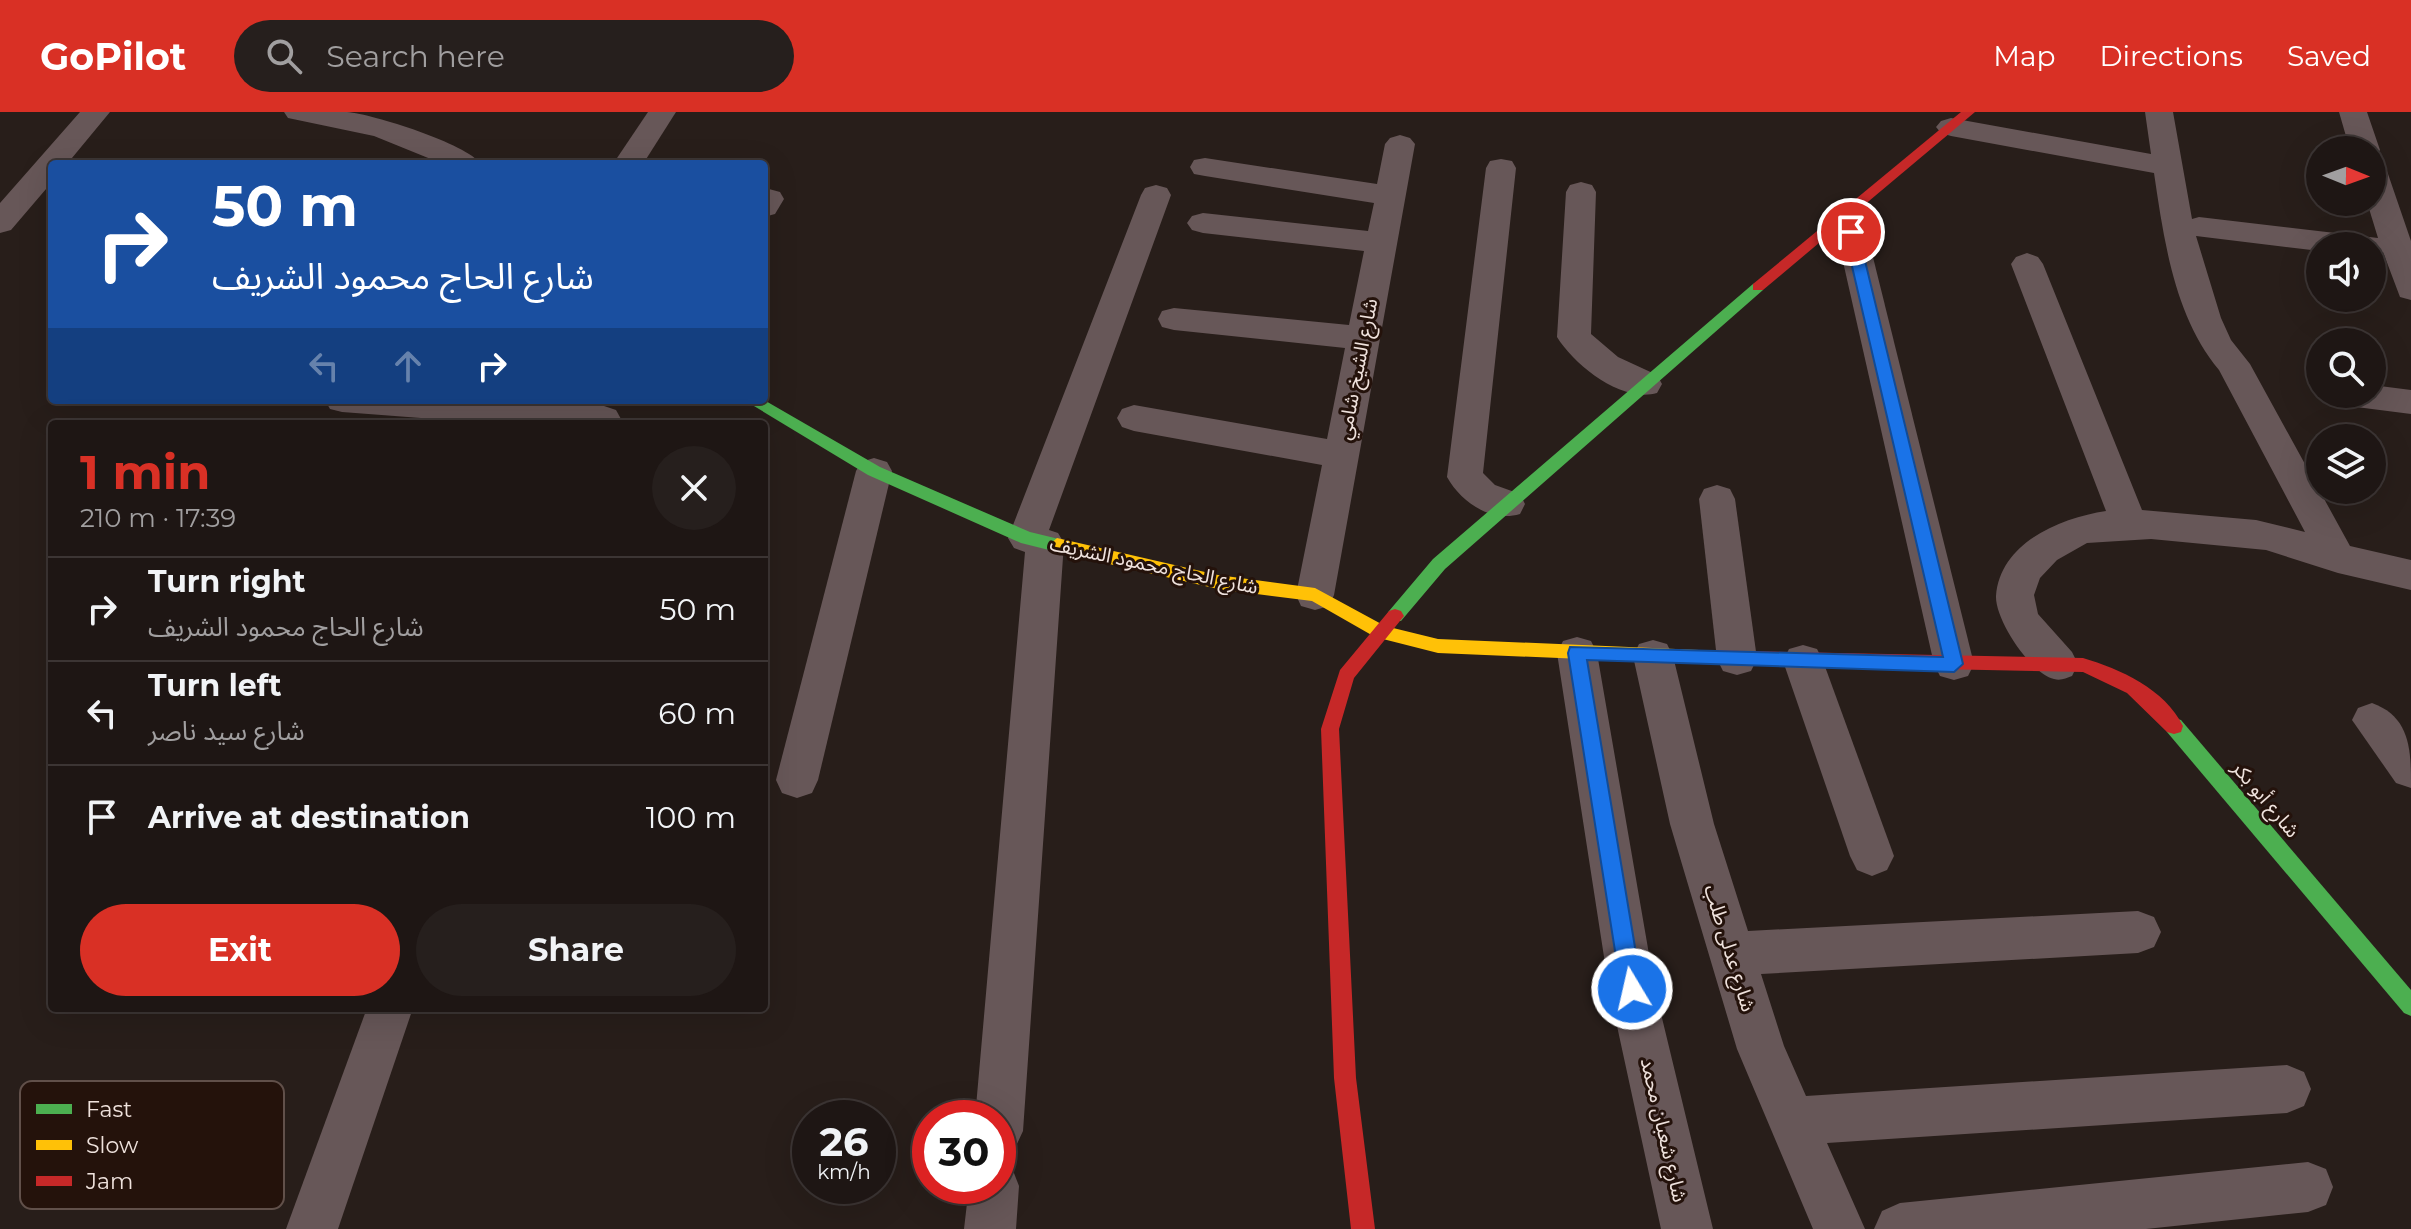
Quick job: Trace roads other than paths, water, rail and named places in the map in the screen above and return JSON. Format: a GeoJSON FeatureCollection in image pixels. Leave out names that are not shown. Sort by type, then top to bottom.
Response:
{"type":"FeatureCollection","features":[{"type":"Feature","properties":{"kind":"street"},"geometry":{"type":"LineString","coordinates":[[54,160],[96,112]]}},
{"type":"Feature","properties":{"kind":"street"},"geometry":{"type":"LineString","coordinates":[[298,112],[346,118],[437,157]]}},
{"type":"Feature","properties":{"kind":"street"},"geometry":{"type":"LineString","coordinates":[[631,160],[662,112]]}},
{"type":"Feature","properties":{"kind":"street"},"geometry":{"type":"LineString","coordinates":[[2159,112],[2174,216],[2192,279],[2218,347],[2233,364],[2338,558]]}},
{"type":"Feature","properties":{"kind":"street"},"geometry":{"type":"LineString","coordinates":[[2353,112],[2361,136]]}},
{"type":"Feature","properties":{"kind":"street"},"geometry":{"type":"LineString","coordinates":[[1363,1229],[1345,1078],[1330,729],[1346,675],[1439,564],[1645,384],[1960,119],[2168,166]]}},
{"type":"Feature","properties":{"kind":"street","name":"شارع الشيخ شامي"},"geometry":{"type":"LineString","coordinates":[[1315,595],[1400,144]]}},
{"type":"Feature","properties":{"kind":"street"},"geometry":{"type":"LineString","coordinates":[[1205,167],[1390,196]]}},
{"type":"Feature","properties":{"kind":"street"},"geometry":{"type":"LineString","coordinates":[[0,223],[48,168]]}},
{"type":"Feature","properties":{"kind":"street"},"geometry":{"type":"LineString","coordinates":[[1501,168],[1465,477],[1482,495],[1507,504]]}},
{"type":"Feature","properties":{"kind":"street"},"geometry":{"type":"LineString","coordinates":[[1581,192],[1574,337],[1588,354],[1604,366],[1645,384]]}},
{"type":"Feature","properties":{"kind":"street"},"geometry":{"type":"LineString","coordinates":[[1000,1100],[1036,540],[1156,195]]}},
{"type":"Feature","properties":{"kind":"street"},"geometry":{"type":"LineString","coordinates":[[1847,213],[1954,664]]}},
{"type":"Feature","properties":{"kind":"street"},"geometry":{"type":"LineString","coordinates":[[1203,223],[1381,243]]}},
{"type":"Feature","properties":{"kind":"street"},"geometry":{"type":"LineString","coordinates":[[2199,227],[2306,239]]}},
{"type":"Feature","properties":{"kind":"street"},"geometry":{"type":"LineString","coordinates":[[2386,255],[2411,289]]}},
{"type":"Feature","properties":{"kind":"street"},"geometry":{"type":"LineString","coordinates":[[2027,264],[2129,523]]}},
{"type":"Feature","properties":{"kind":"street"},"geometry":{"type":"LineString","coordinates":[[1174,319],[1363,338]]}},
{"type":"Feature","properties":{"kind":"street"},"geometry":{"type":"LineString","coordinates":[[2386,399],[2411,402]]}},
{"type":"Feature","properties":{"kind":"street"},"geometry":{"type":"LineString","coordinates":[[368,404],[451,417],[606,414]]}},
{"type":"Feature","properties":{"kind":"street","name":"شارع الحاج محمود الشريف"},"geometry":{"type":"LineString","coordinates":[[759,404],[874,471],[1036,540],[1218,582],[1315,595],[1381,632],[1438,646],[1803,661],[2058,664]]}},
{"type":"Feature","properties":{"kind":"street"},"geometry":{"type":"LineString","coordinates":[[1134,418],[1341,455]]}},
{"type":"Feature","properties":{"kind":"street"},"geometry":{"type":"LineString","coordinates":[[797,780],[874,471]]}},
{"type":"Feature","properties":{"kind":"street"},"geometry":{"type":"LineString","coordinates":[[1717,499],[1737,659]]}},
{"type":"Feature","properties":{"kind":"street"},"geometry":{"type":"LineString","coordinates":[[2058,664],[2020,618],[2014,603],[2014,589],[2036,554],[2061,537],[2092,526],[2129,523],[2277,538],[2338,558],[2411,575]]}},
{"type":"Feature","properties":{"kind":"street","name":"شارع شعبان محمد"},"geometry":{"type":"LineString","coordinates":[[1577,653],[1632,989],[1687,1229]]}},
{"type":"Feature","properties":{"kind":"street","name":"شارع عدلى طلب"},"geometry":{"type":"LineString","coordinates":[[1653,656],[1692,824],[1761,1049],[1839,1229]]}},
{"type":"Feature","properties":{"kind":"street"},"geometry":{"type":"LineString","coordinates":[[1803,661],[1872,856]]}},
{"type":"Feature","properties":{"kind":"street","name":"شارع أبو بكر"},"geometry":{"type":"LineString","coordinates":[[2058,664],[2083,665],[2109,672],[2134,686],[2155,704],[2411,1006]]}},
{"type":"Feature","properties":{"kind":"street"},"geometry":{"type":"LineString","coordinates":[[2372,720],[2411,770]]}},
{"type":"Feature","properties":{"kind":"street"},"geometry":{"type":"LineString","coordinates":[[1731,954],[2138,932]]}},
{"type":"Feature","properties":{"kind":"street"},"geometry":{"type":"LineString","coordinates":[[312,1229],[389,1012]]}},
{"type":"Feature","properties":{"kind":"street"},"geometry":{"type":"LineString","coordinates":[[1791,1121],[2287,1089]]}},
{"type":"Feature","properties":{"kind":"street"},"geometry":{"type":"LineString","coordinates":[[1900,1229],[2308,1187]]}},
{"type":"Feature","properties":{"kind":"street"},"geometry":{"type":"LineString","coordinates":[[990,1229],[992,1204]]}}]}
